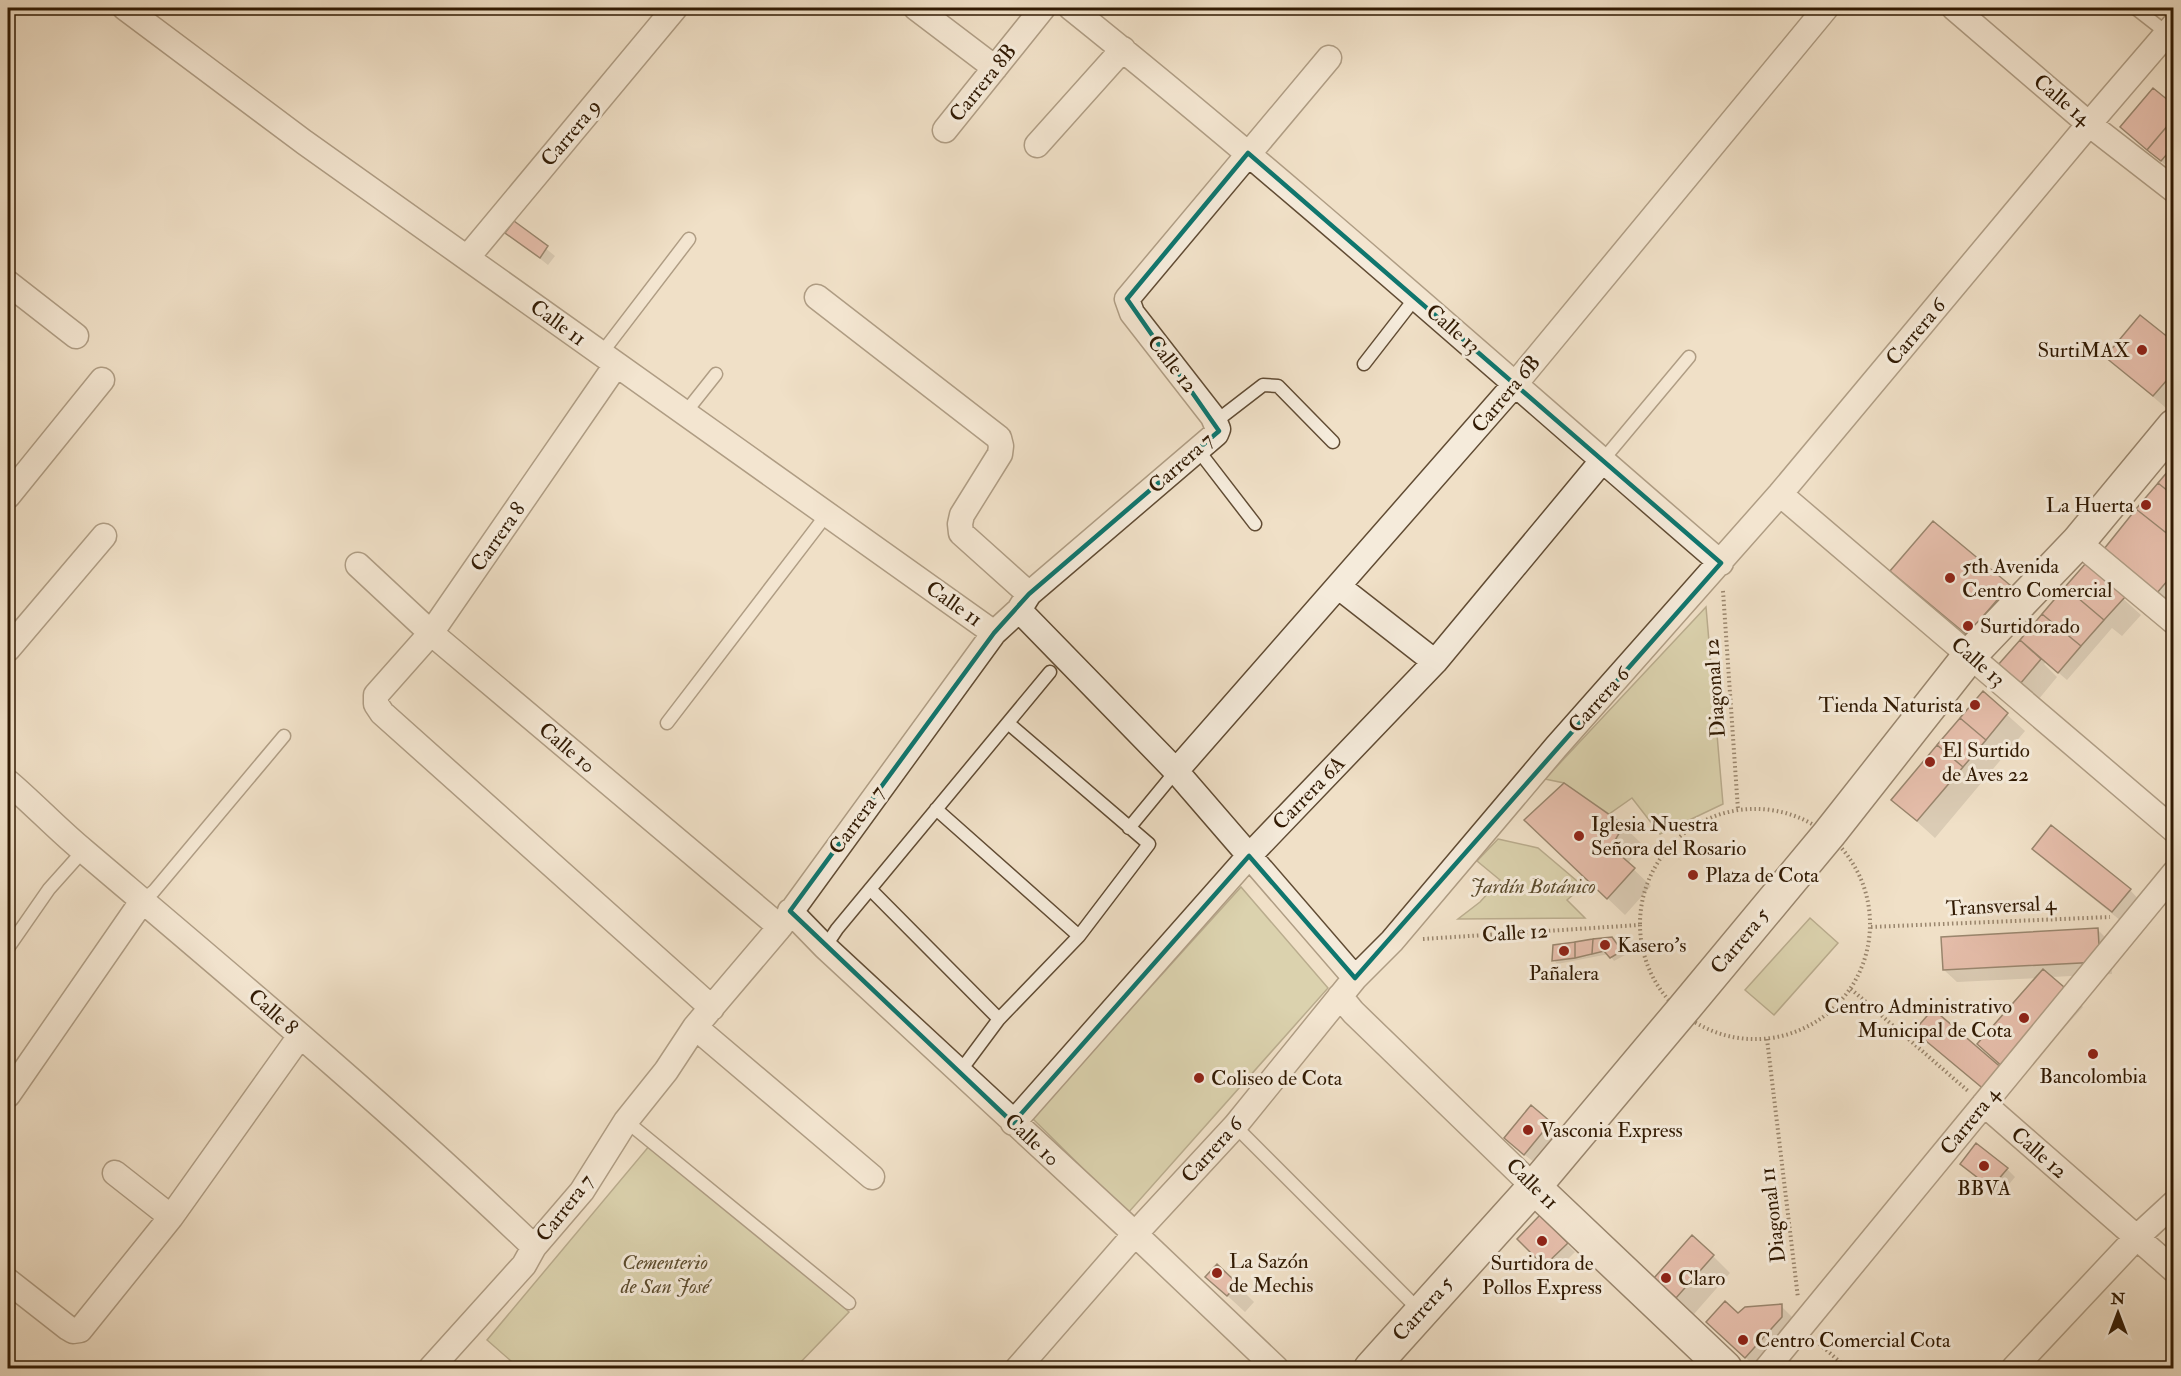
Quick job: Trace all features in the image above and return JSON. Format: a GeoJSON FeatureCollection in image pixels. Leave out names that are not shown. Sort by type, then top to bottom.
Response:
{"type":"FeatureCollection","features":[{"type":"Feature","properties":{"kind":"main road","name":"Carrera 5"},"geometry":{"type":"LineString","coordinates":[[1371,1368],[1534,1186],[1829,834],[1970,655],[2078,542],[2174,426]]}},
{"type":"Feature","properties":{"kind":"main road","name":"Calle 11"},"geometry":{"type":"LineString","coordinates":[[1534,1186],[1725,1368]]}},
{"type":"Feature","properties":{"kind":"street","name":"Calle 11"},"geometry":{"type":"LineString","coordinates":[[125,8],[295,135],[994,633]]}},
{"type":"Feature","properties":{"kind":"street","name":"Carrera 9"},"geometry":{"type":"LineString","coordinates":[[467,258],[675,8]]}},
{"type":"Feature","properties":{"kind":"street"},"geometry":{"type":"LineString","coordinates":[[916,8],[995,68]]}},
{"type":"Feature","properties":{"kind":"street","name":"Carrera 8B"},"geometry":{"type":"LineString","coordinates":[[945,130],[1043,8]]}},
{"type":"Feature","properties":{"kind":"street","name":"Calle 13"},"geometry":{"type":"LineString","coordinates":[[1071,8],[1248,153],[1721,563]]}},
{"type":"Feature","properties":{"kind":"street","name":"Carrera 6B"},"geometry":{"type":"LineString","coordinates":[[1176,771],[1516,383],[1826,8]]}},
{"type":"Feature","properties":{"kind":"street","name":"Calle 14"},"geometry":{"type":"LineString","coordinates":[[1954,8],[2089,124],[2174,190]]}},
{"type":"Feature","properties":{"kind":"street","name":"Carrera 6"},"geometry":{"type":"LineString","coordinates":[[1018,1368],[1135,1234],[1235,1126],[1348,987],[1392,941],[1556,747],[1721,563],[2170,29]]}},
{"type":"Feature","properties":{"kind":"street"},"geometry":{"type":"LineString","coordinates":[[1037,145],[1123,49]]}},
{"type":"Feature","properties":{"kind":"street"},"geometry":{"type":"LineString","coordinates":[[1248,153],[1329,58]]}},
{"type":"Feature","properties":{"kind":"street","name":"Calle 12"},"geometry":{"type":"LineString","coordinates":[[1217,425],[1132,313],[1126,299],[1248,153]]}},
{"type":"Feature","properties":{"kind":"street"},"geometry":{"type":"LineString","coordinates":[[8,283],[76,336]]}},
{"type":"Feature","properties":{"kind":"street","name":"Calle 11"},"geometry":{"type":"LineString","coordinates":[[817,297],[999,438],[1000,454],[963,515],[960,524],[961,533],[1176,771],[1249,856],[1348,987],[1353,1012],[1534,1186]]}},
{"type":"Feature","properties":{"kind":"street","name":"Carrera 8"},"geometry":{"type":"LineString","coordinates":[[609,359],[431,633],[376,695],[375,704],[382,713],[712,1008]]}},
{"type":"Feature","properties":{"kind":"street"},"geometry":{"type":"LineString","coordinates":[[8,496],[102,380]]}},
{"type":"Feature","properties":{"kind":"street","name":"Carrera 7"},"geometry":{"type":"LineString","coordinates":[[431,1368],[524,1265],[534,1247],[582,1191],[626,1121],[666,1071],[695,1027],[785,919],[994,633],[1024,602],[1216,434],[1217,425]]}},
{"type":"Feature","properties":{"kind":"street","name":"Carrera 6A"},"geometry":{"type":"LineString","coordinates":[[1013,1123],[1249,856],[1435,662],[1602,461]]}},
{"type":"Feature","properties":{"kind":"street","name":"Calle 13"},"geometry":{"type":"LineString","coordinates":[[1780,494],[2174,830]]}},
{"type":"Feature","properties":{"kind":"street"},"geometry":{"type":"LineString","coordinates":[[8,649],[104,536]]}},
{"type":"Feature","properties":{"kind":"street"},"geometry":{"type":"LineString","coordinates":[[2078,542],[2174,622]]}},
{"type":"Feature","properties":{"kind":"street","name":"Calle 10"},"geometry":{"type":"LineString","coordinates":[[358,565],[431,633],[785,919],[825,947],[1276,1368]]}},
{"type":"Feature","properties":{"kind":"street"},"geometry":{"type":"LineString","coordinates":[[1339,587],[1435,662]]}},
{"type":"Feature","properties":{"kind":"street","name":"Calle 8"},"geometry":{"type":"LineString","coordinates":[[11,792],[143,900],[300,1036],[485,1200],[534,1247]]}},
{"type":"Feature","properties":{"kind":"street","name":"Carrera 4"},"geometry":{"type":"LineString","coordinates":[[1767,1368],[2174,873]]}},
{"type":"Feature","properties":{"kind":"street"},"geometry":{"type":"LineString","coordinates":[[8,1095],[143,900]]}},
{"type":"Feature","properties":{"kind":"street"},"geometry":{"type":"LineString","coordinates":[[695,1027],[872,1177]]}},
{"type":"Feature","properties":{"kind":"street"},"geometry":{"type":"LineString","coordinates":[[8,1281],[68,1328],[80,1330],[171,1217],[300,1036]]}},
{"type":"Feature","properties":{"kind":"street","name":"Calle 12"},"geometry":{"type":"LineString","coordinates":[[1983,1104],[2174,1270]]}},
{"type":"Feature","properties":{"kind":"street"},"geometry":{"type":"LineString","coordinates":[[115,1173],[171,1217]]}},
{"type":"Feature","properties":{"kind":"street"},"geometry":{"type":"LineString","coordinates":[[2014,1368],[2136,1238],[2174,1203]]}},
{"type":"Feature","properties":{"kind":"lane"},"geometry":{"type":"LineString","coordinates":[[2135,8],[2170,29]]}},
{"type":"Feature","properties":{"kind":"lane"},"geometry":{"type":"LineString","coordinates":[[609,359],[689,239]]}},
{"type":"Feature","properties":{"kind":"lane"},"geometry":{"type":"LineString","coordinates":[[1365,363],[1416,297]]}},
{"type":"Feature","properties":{"kind":"lane"},"geometry":{"type":"LineString","coordinates":[[1602,461],[1689,357]]}},
{"type":"Feature","properties":{"kind":"lane"},"geometry":{"type":"LineString","coordinates":[[685,413],[716,374]]}},
{"type":"Feature","properties":{"kind":"lane"},"geometry":{"type":"LineString","coordinates":[[1217,425],[1263,385],[1278,386],[1333,442]]}},
{"type":"Feature","properties":{"kind":"lane"},"geometry":{"type":"LineString","coordinates":[[1198,450],[1255,524]]}},
{"type":"Feature","properties":{"kind":"lane"},"geometry":{"type":"LineString","coordinates":[[667,723],[827,514]]}},
{"type":"Feature","properties":{"kind":"lane"},"geometry":{"type":"LineString","coordinates":[[825,947],[837,929],[1050,672]]}},
{"type":"Feature","properties":{"kind":"lane"},"geometry":{"type":"LineString","coordinates":[[956,1070],[967,1062],[999,1019],[1079,936],[1149,844],[1008,723]]}},
{"type":"Feature","properties":{"kind":"lane"},"geometry":{"type":"LineString","coordinates":[[143,900],[154,891],[284,736]]}},
{"type":"Feature","properties":{"kind":"lane"},"geometry":{"type":"LineString","coordinates":[[1129,828],[1176,771]]}},
{"type":"Feature","properties":{"kind":"lane"},"geometry":{"type":"LineString","coordinates":[[936,809],[1079,936]]}},
{"type":"Feature","properties":{"kind":"lane"},"geometry":{"type":"LineString","coordinates":[[8,948],[49,890],[83,851]]}},
{"type":"Feature","properties":{"kind":"lane"},"geometry":{"type":"LineString","coordinates":[[870,889],[999,1019]]}},
{"type":"Feature","properties":{"kind":"lane"},"geometry":{"type":"LineString","coordinates":[[626,1121],[849,1303]]}},
{"type":"Feature","properties":{"kind":"lane"},"geometry":{"type":"LineString","coordinates":[[1235,1126],[1420,1311]]}},
{"type":"Feature","properties":{"kind":"path","name":"Diagonal 12"},"geometry":{"type":"LineString","coordinates":[[1721,563],[1738,810]]}},
{"type":"Feature","properties":{"kind":"path","name":"Transversal 4"},"geometry":{"type":"LineString","coordinates":[[1871,927],[2108,916],[2130,926]]}},
{"type":"Feature","properties":{"kind":"path","name":"Calle 12"},"geometry":{"type":"LineString","coordinates":[[1392,941],[1639,926]]}},
{"type":"Feature","properties":{"kind":"path"},"geometry":{"type":"LineString","coordinates":[[1851,989],[1983,1104]]}},
{"type":"Feature","properties":{"kind":"path","name":"Diagonal 11"},"geometry":{"type":"LineString","coordinates":[[1767,1039],[1802,1327]]}},
{"type":"Feature","properties":{"kind":"path"},"geometry":{"type":"LineString","coordinates":[[1802,1327],[1847,1368]]}},
{"type":"Feature","properties":{"kind":"highlighted area"},"geometry":{"type":"Polygon","coordinates":[[[1248,153],[1721,563],[1355,978],[1249,856],[1013,1123],[790,911],[994,633],[1029,594],[1219,431],[1127,299],[1248,153]]]}},
{"type":"Feature","properties":{"kind":"green space"},"geometry":{"type":"Polygon","coordinates":[[[1706,607],[1723,804],[1660,834],[1632,798],[1609,814],[1564,783],[1545,779],[1706,607]]]}},
{"type":"Feature","properties":{"kind":"green space","name":"Jardín Botánico"},"geometry":{"type":"Polygon","coordinates":[[[1498,839],[1538,848],[1583,886],[1567,900],[1585,918],[1458,919],[1480,902],[1500,880],[1477,861],[1498,839]]]}},
{"type":"Feature","properties":{"kind":"green space"},"geometry":{"type":"Polygon","coordinates":[[[1241,887],[1328,988],[1128,1213],[1032,1118],[1241,887]]]}},
{"type":"Feature","properties":{"kind":"green space"},"geometry":{"type":"Polygon","coordinates":[[[1810,918],[1838,943],[1774,1015],[1745,990],[1810,918]]]}},
{"type":"Feature","properties":{"kind":"green space","name":"Cementerio de San José"},"geometry":{"type":"Polygon","coordinates":[[[655,1139],[849,1312],[795,1368],[519,1368],[487,1340],[655,1139]]]}},
{"type":"Feature","properties":{"kind":"building"},"geometry":{"type":"Polygon","coordinates":[[[2153,88],[2174,105],[2174,118],[2147,150],[2120,127],[2153,88]]]}},
{"type":"Feature","properties":{"kind":"building"},"geometry":{"type":"Polygon","coordinates":[[[2174,118],[2174,146],[2161,161],[2147,150],[2174,118]]]}},
{"type":"Feature","properties":{"kind":"building"},"geometry":{"type":"Polygon","coordinates":[[[514,221],[548,246],[540,258],[505,233],[514,221]]]}},
{"type":"Feature","properties":{"kind":"building","name":"SurtiMAX"},"geometry":{"type":"Polygon","coordinates":[[[2140,315],[2174,342],[2174,372],[2153,396],[2105,357],[2140,315]]]}},
{"type":"Feature","properties":{"kind":"building"},"geometry":{"type":"Polygon","coordinates":[[[2174,464],[2174,496],[2158,483],[2174,464]]]}},
{"type":"Feature","properties":{"kind":"building"},"geometry":{"type":"Polygon","coordinates":[[[2158,483],[2174,496],[2174,539],[2136,509],[2158,483]]]}},
{"type":"Feature","properties":{"kind":"building"},"geometry":{"type":"Polygon","coordinates":[[[2136,509],[2174,539],[2174,573],[2157,593],[2104,549],[2136,509]]]}},
{"type":"Feature","properties":{"kind":"building","name":"5th Avenida Centro Comercial"},"geometry":{"type":"Polygon","coordinates":[[[1933,521],[2010,585],[1967,635],[1890,571],[1933,521]]]}},
{"type":"Feature","properties":{"kind":"building"},"geometry":{"type":"Polygon","coordinates":[[[2086,563],[2125,597],[2104,620],[2065,587],[2086,563]]]}},
{"type":"Feature","properties":{"kind":"building"},"geometry":{"type":"Polygon","coordinates":[[[2065,587],[2104,620],[2081,646],[2042,614],[2065,587]]]}},
{"type":"Feature","properties":{"kind":"building"},"geometry":{"type":"Polygon","coordinates":[[[2042,614],[2081,646],[2058,673],[2020,640],[2042,614]]]}},
{"type":"Feature","properties":{"kind":"building"},"geometry":{"type":"Polygon","coordinates":[[[2020,640],[2041,659],[2020,684],[1998,665],[2020,640]]]}},
{"type":"Feature","properties":{"kind":"building"},"geometry":{"type":"Polygon","coordinates":[[[1983,691],[2008,713],[1986,740],[1960,718],[1983,691]]]}},
{"type":"Feature","properties":{"kind":"building"},"geometry":{"type":"Polygon","coordinates":[[[1960,718],[1986,740],[1963,767],[1937,745],[1960,718]]]}},
{"type":"Feature","properties":{"kind":"building"},"geometry":{"type":"Polygon","coordinates":[[[1937,745],[1963,767],[1917,821],[1891,800],[1937,745]]]}},
{"type":"Feature","properties":{"kind":"building","name":"Iglesia Nuestra Señora del Rosario"},"geometry":{"type":"Polygon","coordinates":[[[1564,783],[1624,825],[1611,847],[1635,868],[1607,899],[1524,820],[1564,783]]]}},
{"type":"Feature","properties":{"kind":"building"},"geometry":{"type":"Polygon","coordinates":[[[2051,825],[2131,889],[2112,912],[2032,849],[2051,825]]]}},
{"type":"Feature","properties":{"kind":"building"},"geometry":{"type":"Polygon","coordinates":[[[2098,928],[2100,962],[1943,970],[1941,937],[2098,928]]]}},
{"type":"Feature","properties":{"kind":"building","name":"Kasero's"},"geometry":{"type":"Polygon","coordinates":[[[1612,937],[1622,951],[1610,958],[1604,951],[1592,954],[1593,939],[1612,937]]]}},
{"type":"Feature","properties":{"kind":"building"},"geometry":{"type":"Polygon","coordinates":[[[1593,939],[1592,954],[1575,958],[1575,942],[1593,939]]]}},
{"type":"Feature","properties":{"kind":"building","name":"Pañalera"},"geometry":{"type":"Polygon","coordinates":[[[1575,942],[1575,958],[1552,961],[1553,945],[1575,942]]]}},
{"type":"Feature","properties":{"kind":"building","name":"Centro Administrativo Municipal de Cota"},"geometry":{"type":"Polygon","coordinates":[[[2043,969],[2071,993],[2004,1068],[1977,1044],[2043,969]]]}},
{"type":"Feature","properties":{"kind":"building"},"geometry":{"type":"Polygon","coordinates":[[[1933,1009],[2004,1070],[1986,1091],[1914,1031],[1933,1009]]]}},
{"type":"Feature","properties":{"kind":"building","name":"Vasconia Express"},"geometry":{"type":"Polygon","coordinates":[[[1531,1105],[1551,1122],[1524,1155],[1504,1138],[1531,1105]]]}},
{"type":"Feature","properties":{"kind":"building","name":"BBVA"},"geometry":{"type":"Polygon","coordinates":[[[1976,1143],[2008,1168],[1991,1188],[1960,1164],[1976,1143]]]}},
{"type":"Feature","properties":{"kind":"building","name":"Surtidora de Pollos Express"},"geometry":{"type":"Polygon","coordinates":[[[1540,1215],[1568,1243],[1544,1266],[1517,1239],[1540,1215]]]}},
{"type":"Feature","properties":{"kind":"building"},"geometry":{"type":"Polygon","coordinates":[[[1692,1235],[1714,1255],[1676,1298],[1654,1278],[1692,1235]]]}},
{"type":"Feature","properties":{"kind":"building"},"geometry":{"type":"Polygon","coordinates":[[[1217,1264],[1238,1284],[1227,1296],[1205,1277],[1217,1264]]]}},
{"type":"Feature","properties":{"kind":"building","name":"Centro Comercial Cota"},"geometry":{"type":"Polygon","coordinates":[[[1725,1301],[1738,1313],[1745,1307],[1782,1304],[1782,1317],[1745,1358],[1706,1322],[1725,1301]]]}},
{"type":"Feature","properties":{"kind":"place","name":"SurtiMAX"},"geometry":{"type":"Point","coordinates":[2142,350]}},
{"type":"Feature","properties":{"kind":"place","name":"La Huerta"},"geometry":{"type":"Point","coordinates":[2146,505]}},
{"type":"Feature","properties":{"kind":"place","name":"5th Avenida Centro Comercial"},"geometry":{"type":"Point","coordinates":[1950,578]}},
{"type":"Feature","properties":{"kind":"place","name":"Surtidorado"},"geometry":{"type":"Point","coordinates":[1968,626]}},
{"type":"Feature","properties":{"kind":"place","name":"Tienda Naturista"},"geometry":{"type":"Point","coordinates":[1975,705]}},
{"type":"Feature","properties":{"kind":"place","name":"El Surtido de Aves 22"},"geometry":{"type":"Point","coordinates":[1930,762]}},
{"type":"Feature","properties":{"kind":"place","name":"Iglesia Nuestra Señora del Rosario"},"geometry":{"type":"Point","coordinates":[1579,836]}},
{"type":"Feature","properties":{"kind":"place","name":"Plaza de Cota"},"geometry":{"type":"Point","coordinates":[1693,875]}},
{"type":"Feature","properties":{"kind":"place","name":"Kasero's"},"geometry":{"type":"Point","coordinates":[1605,945]}},
{"type":"Feature","properties":{"kind":"place","name":"Pañalera"},"geometry":{"type":"Point","coordinates":[1564,951]}},
{"type":"Feature","properties":{"kind":"place","name":"Centro Administrativo Municipal de Cota"},"geometry":{"type":"Point","coordinates":[2024,1018]}},
{"type":"Feature","properties":{"kind":"place","name":"Bancolombia"},"geometry":{"type":"Point","coordinates":[2093,1054]}},
{"type":"Feature","properties":{"kind":"place","name":"Coliseo de Cota"},"geometry":{"type":"Point","coordinates":[1199,1078]}},
{"type":"Feature","properties":{"kind":"place","name":"Vasconia Express"},"geometry":{"type":"Point","coordinates":[1528,1130]}},
{"type":"Feature","properties":{"kind":"place","name":"BBVA"},"geometry":{"type":"Point","coordinates":[1984,1166]}},
{"type":"Feature","properties":{"kind":"place","name":"Surtidora de Pollos Express"},"geometry":{"type":"Point","coordinates":[1542,1241]}},
{"type":"Feature","properties":{"kind":"place","name":"La Sazón de Mechis"},"geometry":{"type":"Point","coordinates":[1217,1273]}},
{"type":"Feature","properties":{"kind":"place","name":"Claro"},"geometry":{"type":"Point","coordinates":[1666,1278]}},
{"type":"Feature","properties":{"kind":"place","name":"Centro Comercial Cota"},"geometry":{"type":"Point","coordinates":[1743,1340]}}]}
